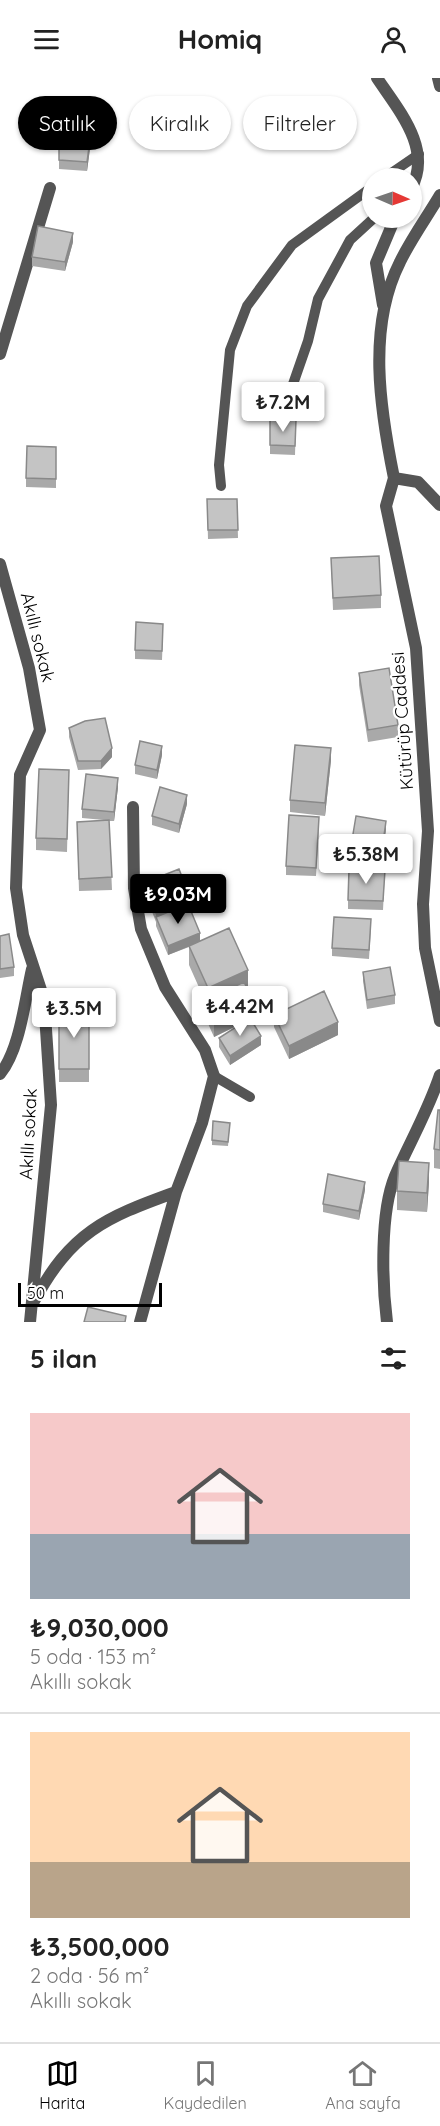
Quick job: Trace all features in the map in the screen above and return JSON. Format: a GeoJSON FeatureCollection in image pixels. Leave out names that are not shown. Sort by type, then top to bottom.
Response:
{"type":"FeatureCollection","features":[{"type":"Feature","properties":{"kind":"street"},"geometry":{"type":"LineString","coordinates":[[377,78],[409,126],[419,154],[416,168]]}},
{"type":"Feature","properties":{"kind":"street"},"geometry":{"type":"LineString","coordinates":[[438,78],[440,86]]}},
{"type":"Feature","properties":{"kind":"street"},"geometry":{"type":"LineString","coordinates":[[0,354],[50,188]]}},
{"type":"Feature","properties":{"kind":"street"},"geometry":{"type":"LineString","coordinates":[[384,306],[399,262],[440,195]]}},
{"type":"Feature","properties":{"kind":"street"},"geometry":{"type":"LineString","coordinates":[[391,228],[376,263],[384,306],[380,370],[386,436],[394,478],[418,482],[440,505]]}},
{"type":"Feature","properties":{"kind":"street","name":"Kütürüp Caddesi"},"geometry":{"type":"LineString","coordinates":[[394,478],[386,506],[416,648],[428,831],[423,904],[426,948],[440,1022]]}},
{"type":"Feature","properties":{"kind":"street","name":"Akıllı sokak"},"geometry":{"type":"LineString","coordinates":[[0,564],[29,668],[40,730],[20,775],[16,888],[32,967],[44,999],[51,1105],[30,1316]]}},
{"type":"Feature","properties":{"kind":"street"},"geometry":{"type":"LineString","coordinates":[[134,807],[134,888],[141,929],[165,987],[205,1050],[213,1076],[202,1123],[176,1192],[140,1322]]}},
{"type":"Feature","properties":{"kind":"street"},"geometry":{"type":"LineString","coordinates":[[0,1074],[7,1066],[32,967]]}},
{"type":"Feature","properties":{"kind":"street"},"geometry":{"type":"LineString","coordinates":[[387,1322],[384,1233],[394,1178],[417,1136],[440,1076]]}},
{"type":"Feature","properties":{"kind":"street"},"geometry":{"type":"LineString","coordinates":[[30,1316],[44,1284],[75,1243],[100,1223],[176,1192]]}},
{"type":"Feature","properties":{"kind":"lane"},"geometry":{"type":"LineString","coordinates":[[399,168],[419,154]]}},
{"type":"Feature","properties":{"kind":"lane"},"geometry":{"type":"LineString","coordinates":[[221,486],[219,465],[230,350],[247,306],[292,245],[362,195]]}},
{"type":"Feature","properties":{"kind":"lane"},"geometry":{"type":"LineString","coordinates":[[284,410],[308,341],[318,299],[350,240],[363,228]]}},
{"type":"Feature","properties":{"kind":"lane"},"geometry":{"type":"LineString","coordinates":[[213,1076],[250,1097]]}},
{"type":"Feature","properties":{"kind":"building"},"geometry":{"type":"Polygon","coordinates":[[[59,150],[89,150],[87,162],[59,160],[59,150]]]}},
{"type":"Feature","properties":{"kind":"building"},"geometry":{"type":"Polygon","coordinates":[[[38,226],[73,233],[65,262],[32,257],[38,226]]]}},
{"type":"Feature","properties":{"kind":"building"},"geometry":{"type":"Polygon","coordinates":[[[270,420],[296,420],[295,446],[270,445],[270,420]]]}},
{"type":"Feature","properties":{"kind":"building"},"geometry":{"type":"Polygon","coordinates":[[[27,446],[56,447],[56,479],[26,478],[27,446]]]}},
{"type":"Feature","properties":{"kind":"building"},"geometry":{"type":"Polygon","coordinates":[[[207,499],[237,499],[238,530],[208,530],[207,499]]]}},
{"type":"Feature","properties":{"kind":"building"},"geometry":{"type":"Polygon","coordinates":[[[379,556],[381,595],[333,598],[331,558],[379,556]]]}},
{"type":"Feature","properties":{"kind":"building"},"geometry":{"type":"Polygon","coordinates":[[[136,622],[163,624],[162,651],[135,650],[136,622]]]}},
{"type":"Feature","properties":{"kind":"building"},"geometry":{"type":"Polygon","coordinates":[[[389,668],[398,725],[368,730],[359,673],[389,668]]]}},
{"type":"Feature","properties":{"kind":"building"},"geometry":{"type":"Polygon","coordinates":[[[105,718],[112,748],[101,761],[78,761],[69,728],[85,721],[105,718]]]}},
{"type":"Feature","properties":{"kind":"building"},"geometry":{"type":"Polygon","coordinates":[[[140,741],[162,746],[157,770],[135,765],[140,741]]]}},
{"type":"Feature","properties":{"kind":"building"},"geometry":{"type":"Polygon","coordinates":[[[295,745],[331,748],[325,803],[290,800],[295,745]]]}},
{"type":"Feature","properties":{"kind":"building"},"geometry":{"type":"Polygon","coordinates":[[[39,769],[69,770],[67,839],[36,838],[39,769]]]}},
{"type":"Feature","properties":{"kind":"building"},"geometry":{"type":"Polygon","coordinates":[[[86,774],[118,778],[114,812],[82,809],[86,774]]]}},
{"type":"Feature","properties":{"kind":"building"},"geometry":{"type":"Polygon","coordinates":[[[160,787],[187,795],[179,824],[152,816],[160,787]]]}},
{"type":"Feature","properties":{"kind":"building"},"geometry":{"type":"Polygon","coordinates":[[[289,815],[319,817],[316,868],[286,866],[289,815]]]}},
{"type":"Feature","properties":{"kind":"building"},"geometry":{"type":"Polygon","coordinates":[[[356,816],[386,821],[382,850],[351,846],[356,816]]]}},
{"type":"Feature","properties":{"kind":"building"},"geometry":{"type":"Polygon","coordinates":[[[109,820],[112,877],[79,879],[77,822],[109,820]]]}},
{"type":"Feature","properties":{"kind":"building"},"geometry":{"type":"Polygon","coordinates":[[[179,869],[191,900],[156,913],[144,883],[179,869]]]}},
{"type":"Feature","properties":{"kind":"building"},"geometry":{"type":"Polygon","coordinates":[[[349,869],[385,870],[383,901],[348,900],[349,869]]]}},
{"type":"Feature","properties":{"kind":"building"},"geometry":{"type":"Polygon","coordinates":[[[188,904],[200,933],[168,946],[156,917],[188,904]]]}},
{"type":"Feature","properties":{"kind":"building"},"geometry":{"type":"Polygon","coordinates":[[[334,917],[371,919],[369,950],[332,948],[334,917]]]}},
{"type":"Feature","properties":{"kind":"building"},"geometry":{"type":"Polygon","coordinates":[[[229,928],[248,970],[208,988],[189,946],[229,928]]]}},
{"type":"Feature","properties":{"kind":"building"},"geometry":{"type":"Polygon","coordinates":[[[9,934],[14,967],[0,969],[0,936],[9,934]]]}},
{"type":"Feature","properties":{"kind":"building"},"geometry":{"type":"Polygon","coordinates":[[[390,967],[395,995],[367,1000],[363,972],[390,967]]]}},
{"type":"Feature","properties":{"kind":"building"},"geometry":{"type":"Polygon","coordinates":[[[244,982],[252,999],[214,1018],[206,1000],[244,982]]]}},
{"type":"Feature","properties":{"kind":"building"},"geometry":{"type":"Polygon","coordinates":[[[324,991],[338,1022],[289,1046],[274,1015],[324,991]]]}},
{"type":"Feature","properties":{"kind":"building"},"geometry":{"type":"Polygon","coordinates":[[[59,1009],[89,1009],[89,1069],[59,1069],[59,1009]]]}},
{"type":"Feature","properties":{"kind":"building"},"geometry":{"type":"Polygon","coordinates":[[[250,1018],[261,1036],[230,1056],[219,1038],[250,1018]]]}},
{"type":"Feature","properties":{"kind":"building"},"geometry":{"type":"Polygon","coordinates":[[[438,1110],[440,1110],[440,1150],[434,1149],[438,1110]]]}},
{"type":"Feature","properties":{"kind":"building"},"geometry":{"type":"Polygon","coordinates":[[[213,1121],[230,1123],[228,1142],[212,1140],[213,1121]]]}},
{"type":"Feature","properties":{"kind":"building"},"geometry":{"type":"Polygon","coordinates":[[[399,1161],[429,1163],[427,1193],[397,1191],[399,1161]]]}},
{"type":"Feature","properties":{"kind":"building"},"geometry":{"type":"Polygon","coordinates":[[[328,1174],[365,1182],[359,1211],[323,1204],[328,1174]]]}},
{"type":"Feature","properties":{"kind":"building"},"geometry":{"type":"Polygon","coordinates":[[[88,1307],[126,1316],[125,1322],[84,1322],[88,1307]]]}}]}
